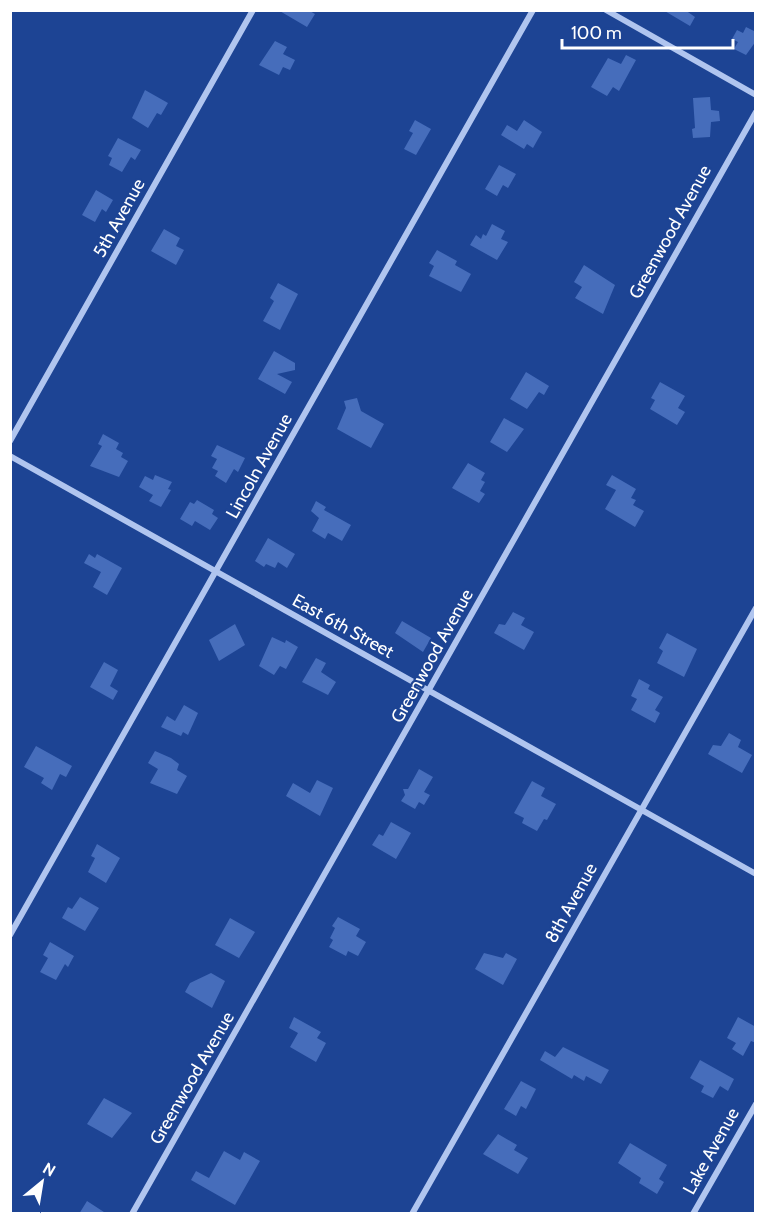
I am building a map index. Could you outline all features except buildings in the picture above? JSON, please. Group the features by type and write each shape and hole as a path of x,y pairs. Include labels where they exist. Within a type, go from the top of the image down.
{"street":[{"name":"5th Avenue","path":"10,441 253,10"},
{"name":"Lincoln Avenue","path":"10,935 532,10"},
{"path":"606,10 756,95"},
{"name":"Greenwood Avenue","path":"132,1214 756,112"},
{"name":"East 6th Street","path":"10,456 756,874"},
{"name":"8th Avenue","path":"412,1214 756,608"},
{"name":"Lake Avenue","path":"693,1214 756,1104"}]}
